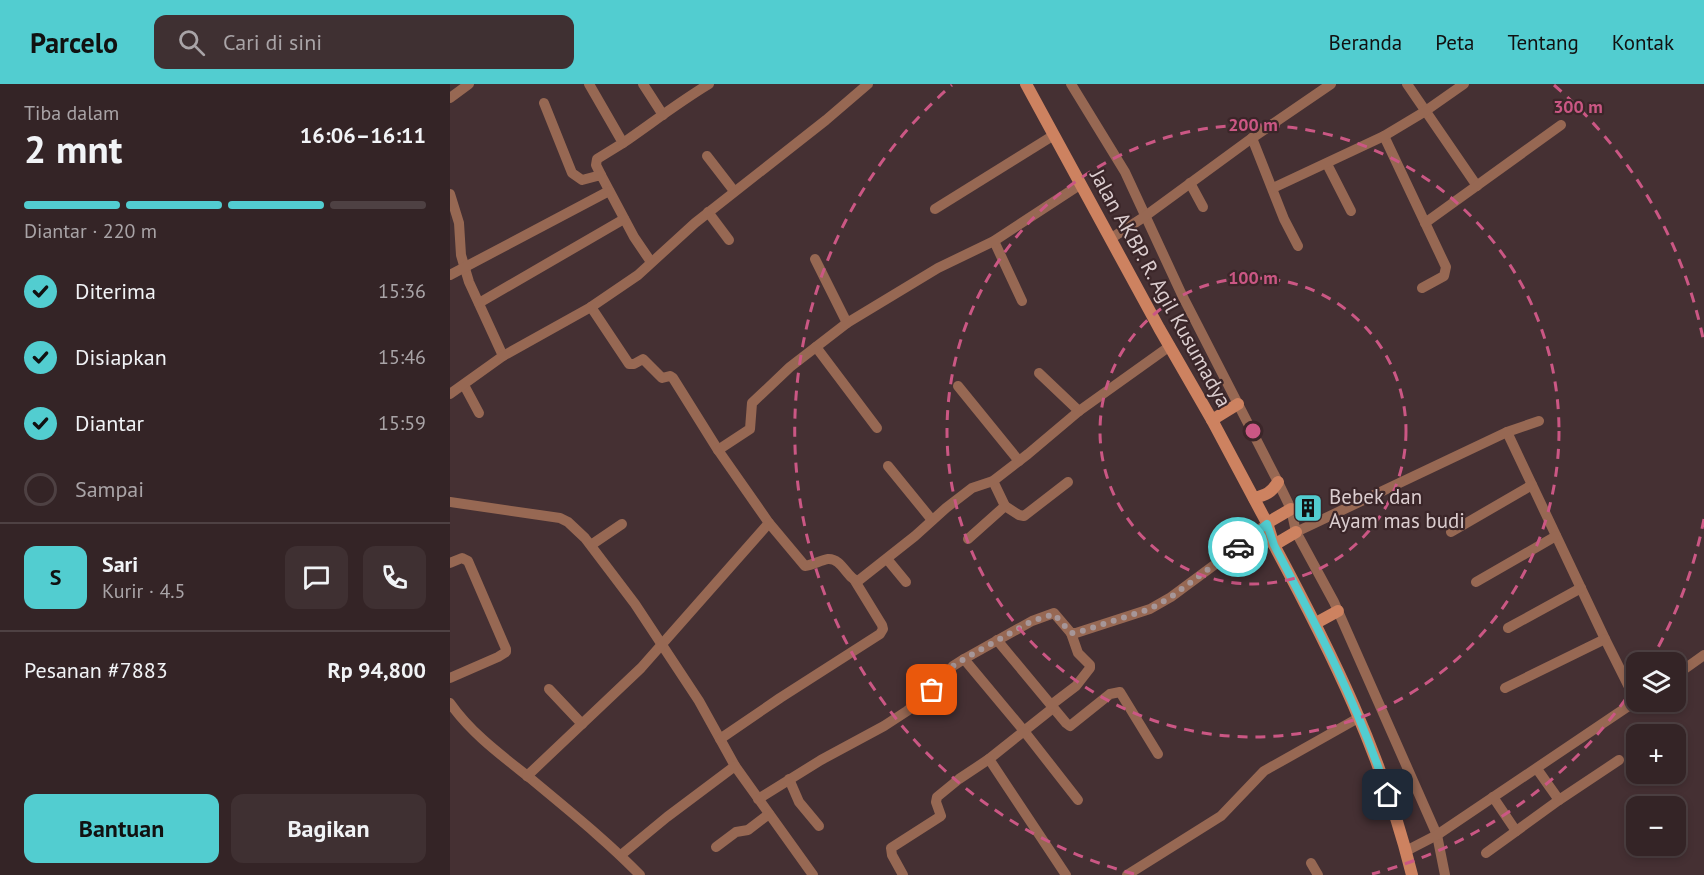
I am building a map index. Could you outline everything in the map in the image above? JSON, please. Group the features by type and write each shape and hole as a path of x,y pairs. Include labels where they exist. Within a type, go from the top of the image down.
{"main road":[{"name":"Jalan AKBP. R. Agil Kusumadya","path":"1026,84 1254,498 1274,545 1316,623 1360,717 1381,774 1412,875"},
{"path":"1212,420 1238,404"},
{"path":"1254,498 1272,492 1278,482"},
{"path":"1267,524 1291,509"},
{"path":"1274,545 1296,532"},
{"path":"1316,623 1338,611"}],"street":[{"path":"450,98 470,84"},
{"path":"590,84 623,143"},
{"path":"643,84 663,114"},
{"path":"651,262 609,191 596,165 597,159 709,84"},
{"path":"450,394 503,356 591,307 638,275 708,212 826,120 868,84"},
{"path":"1071,84 1125,172 1144,217 1291,509 1296,532 1338,611 1437,835 1445,875"},
{"path":"1110,238 1144,217 1331,84"},
{"path":"1407,84 1477,186"},
{"path":"1273,188 1384,136 1464,84"},
{"path":"544,103 572,173 582,180 601,175"},
{"path":"1425,223 1561,125"},
{"path":"935,209 1054,135"},
{"path":"1384,136 1446,267 1444,276 1422,288"},
{"path":"1252,138 1284,219 1298,246"},
{"path":"707,156 734,191"},
{"path":"1327,164 1351,211"},
{"path":"1190,183 1203,207"},
{"path":"718,450 750,429 752,403 790,367 847,323 938,268 994,242 1081,184"},
{"path":"450,275 609,191"},
{"path":"450,194 459,223 461,255 465,268 503,356"},
{"path":"708,212 729,240"},
{"path":"479,303 624,219"},
{"path":"994,242 1022,301"},
{"path":"815,259 847,323"},
{"path":"591,307 628,364 634,364 643,359 662,378 670,376 673,378 718,450 769,523 805,566 833,559 855,581 882,625 883,629 880,634 789,691 720,739"},
{"path":"855,581 861,580 888,559 972,488 993,481 1079,411 1170,346"},
{"path":"816,347 877,428"},
{"path":"1039,374 1079,411"},
{"path":"464,385 479,414"},
{"path":"958,386 1019,461"},
{"path":"1296,532 1507,432 1539,421"},
{"path":"1507,432 1626,681"},
{"path":"888,466 932,520"},
{"path":"993,481 1005,506 1018,515 1024,516 1068,482"},
{"path":"1451,532 1532,485"},
{"path":"450,502 560,519 568,522 594,542 699,700 735,766 813,875"},
{"path":"968,539 1005,506"},
{"path":"527,776 641,668 769,523"},
{"path":"594,542 622,524"},
{"path":"1071,633 1098,627 1150,609 1171,597 1267,524"},
{"path":"1476,582 1556,536"},
{"path":"450,563 462,558 468,561 506,649 506,652 498,657 450,678"},
{"path":"888,559 906,582"},
{"path":"1508,628 1581,588"},
{"path":"759,799 789,779 907,711 932,690 953,666 964,659 1032,621 1052,613 1057,615 1071,633 1078,653 1087,661 1090,668 1076,686 1024,731 937,797 936,802 941,816 891,848 892,855 903,875"},
{"path":"1505,688 1605,639"},
{"path":"997,640 1070,726 1110,694 1118,692 1158,754"},
{"path":"1686,668 1704,656"},
{"path":"964,659 1078,800"},
{"path":"549,689 582,724"},
{"path":"450,703 459,716 493,749 621,855 640,875"},
{"path":"1406,851 1437,835 1626,708"},
{"path":"1127,875 1221,816 1264,771 1360,717"},
{"path":"989,759 1066,875"},
{"path":"1486,853 1619,760"},
{"path":"621,855 735,766"},
{"path":"1537,769 1559,800"},
{"path":"789,779 799,802 819,826"},
{"path":"1493,797 1516,831"},
{"path":"716,847 736,832 748,830 769,814"},
{"path":"1311,863 1318,875"}],"way so far":[{"path":"932,690 953,666 1032,621 1054,614 1071,633 1076,633 1140,613 1171,597 1238,547"}],"place":[{"name":"Bebek dan Ayam mas budi","path":"1308,508"}],"route":[{"path":"1238,547 1267,524 1274,545 1341,674 1360,717 1388,795"}]}
